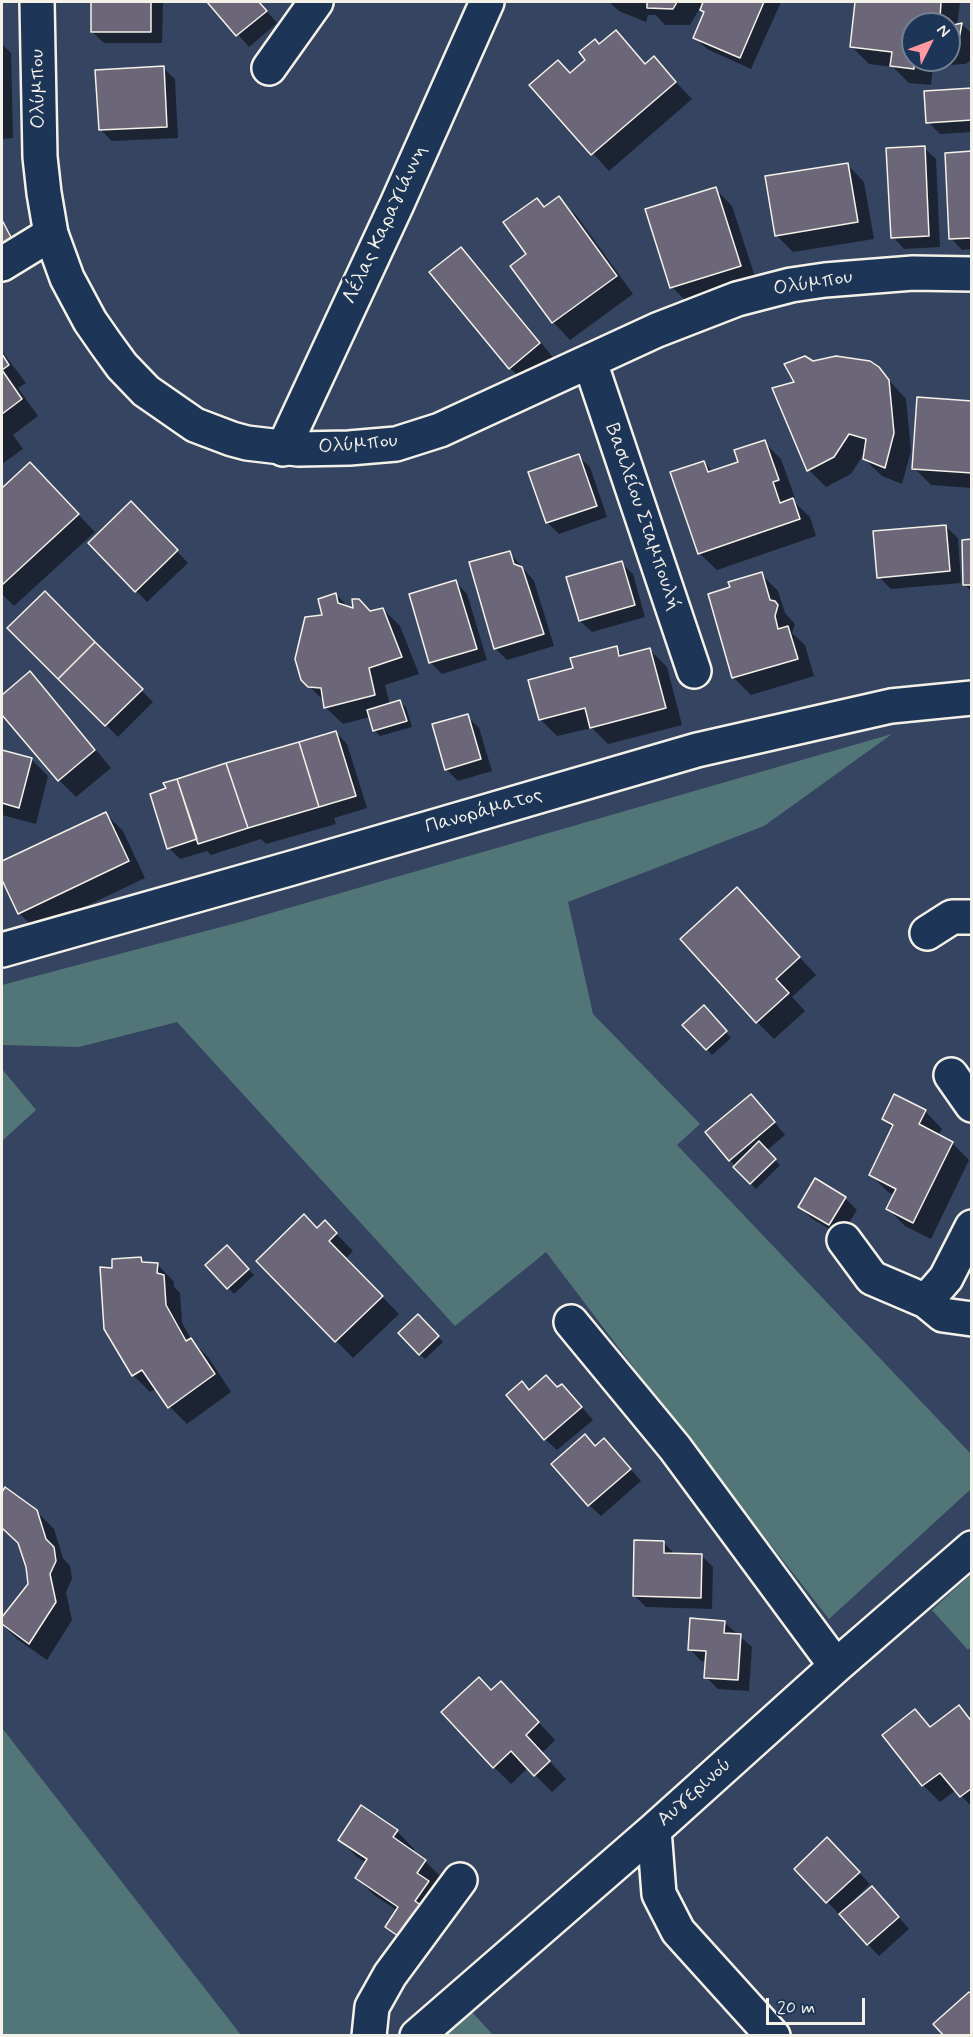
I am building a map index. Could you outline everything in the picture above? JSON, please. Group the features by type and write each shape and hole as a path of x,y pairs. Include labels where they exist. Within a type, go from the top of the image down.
{"street":[{"name":"Ολύμπου","path":"37,2 40,157 51,234 67,279 90,321 122,366 146,391 182,417 212,432 247,443 283,448 349,448 377,447 408,441 440,430 683,319 764,291 825,280 859,277 913,273 972,274"},
{"path":"269,69 316,2"},
{"name":"Λέλας Καραγιάννη","path":"283,448 402,193 487,2"},
{"path":"2,264 51,234"},
{"name":"Βασιλείου Σταμπουλή","path":"590,362 694,671"},
{"name":"Πανοράματος","path":"2,950 697,750 891,706 972,698"},
{"path":"927,933 952,917 972,917"},
{"path":"951,1075 972,1105"},
{"path":"926,1301 946,1278 972,1227"},
{"path":"844,1240 872,1278 926,1301 943,1315 972,1318"},
{"path":"571,1322 675,1448 836,1666"},
{"name":"Αυγερινού","path":"417,2036 972,1548"},
{"path":"654,1830 659,1894 678,1931 773,2036"},
{"path":"369,2036 372,2007 390,1975 460,1880"}],"green space":[{"path":"892,734 764,826 568,902 593,1014 700,1124 677,1145 971,1454 971,1489 829,1619 700,1455 546,1252 455,1326 177,1022 79,1047 2,1045 2,985 240,922"},
{"path":"2,1069 36,1110 2,1141"},
{"path":"971,1574 971,1646 968,1650 932,1610"},
{"path":"2,1728 9,1737 241,2035 2,2035"},
{"path":"471,2011 493,2035 439,2036"}],"building":[{"path":"91,2 151,2 151,32 91,32"},
{"path":"207,2 259,2 267,11 236,36"},
{"path":"647,2 677,2 673,9 647,8"},
{"path":"703,2 764,2 740,58 693,38 704,12 700,10"},
{"path":"855,2 941,2 940,12 901,12 901,67 890,66 892,52 850,47"},
{"path":"616,30 645,64 654,56 676,82 591,155 529,85 558,60 570,73 585,60 579,52 595,39 599,44"},
{"path":"164,66 167,127 99,130 95,70"},
{"path":"972,88 972,120 926,123 924,91"},
{"path":"925,146 929,236 891,238 886,148"},
{"path":"972,151 972,238 949,239 945,153"},
{"path":"848,163 858,222 775,236 765,176"},
{"path":"716,187 741,266 670,288 645,209"},
{"path":"559,196 617,276 552,323 510,266 526,254 503,222 537,198 544,207"},
{"path":"2,220 12,239 2,245"},
{"path":"461,247 540,343 509,369 429,272"},
{"path":"2,354 9,365 2,370"},
{"path":"805,356 813,361 836,356 870,361 879,367 889,380 894,433 885,468 863,459 866,439 849,434 834,457 807,471 772,388 794,382 784,364"},
{"path":"2,370 22,399 2,414"},
{"path":"917,397 972,401 972,473 912,469"},
{"path":"765,440 779,480 773,482 780,503 793,498 800,519 698,554 670,472 704,461 708,472 738,462 734,450"},
{"path":"579,454 597,506 546,523 528,472"},
{"path":"30,462 79,514 2,585 2,488"},
{"path":"131,501 178,550 135,592 88,543"},
{"path":"946,525 950,571 877,578 873,531"},
{"path":"972,539 972,585 963,585 962,540"},
{"path":"510,551 514,564 522,567 544,634 494,649 469,562"},
{"path":"622,561 635,605 579,621 566,577"},
{"path":"762,572 770,600 775,601 778,605 775,616 778,629 788,626 798,659 732,678 708,594 730,587 728,582"},
{"path":"456,580 477,649 429,663 409,594"},
{"path":"45,591 95,642 58,679 7,628"},
{"path":"336,593 338,603 353,608 352,599 359,599 370,611 383,608 402,657 369,668 375,695 324,708 321,688 308,687 301,680 295,659 305,617 322,615 318,599"},
{"path":"95,642 143,689 105,726 58,679"},
{"path":"617,646 619,656 650,648 666,708 590,728 585,708 539,720 528,680 573,668 570,658"},
{"path":"30,671 95,750 58,781 2,715 2,695"},
{"path":"400,700 407,721 373,731 367,710"},
{"path":"468,714 481,759 445,770 432,724"},
{"path":"336,731 356,796 319,807 299,742"},
{"path":"299,742 319,807 248,828 226,763"},
{"path":"2,750 32,758 19,808 2,803"},
{"path":"226,763 248,828 198,844 177,779"},
{"path":"177,779 197,839 167,849 150,794 166,788 163,783"},
{"path":"106,812 129,861 18,914 2,880 2,861"},
{"path":"737,887 800,957 776,979 789,993 756,1023 680,939"},
{"path":"704,1005 727,1031 706,1050 682,1025"},
{"path":"751,1094 775,1122 729,1161 705,1132"},
{"path":"894,1094 926,1110 919,1124 953,1142 913,1223 886,1209 896,1189 869,1175 893,1125 882,1119"},
{"path":"759,1141 776,1159 750,1184 733,1167"},
{"path":"815,1178 846,1197 829,1225 798,1207"},
{"path":"304,1214 317,1228 325,1220 337,1233 329,1241 383,1296 335,1342 256,1261"},
{"path":"227,1245 249,1269 227,1289 205,1265"},
{"path":"141,1257 142,1262 158,1263 157,1273 164,1275 166,1305 186,1341 191,1338 215,1374 168,1408 142,1370 132,1376 104,1329 100,1267 112,1268 112,1259"},
{"path":"418,1314 439,1336 419,1355 398,1333"},
{"path":"546,1375 557,1387 562,1384 582,1407 544,1440 506,1395 522,1381 529,1390"},
{"path":"585,1434 595,1446 604,1438 631,1469 588,1506 551,1464"},
{"path":"5,1487 37,1510 46,1539 54,1547 56,1561 50,1574 56,1602 29,1644 2,1624 2,1617 28,1584 26,1567 18,1543 2,1528 2,1492"},
{"path":"634,1540 664,1541 664,1553 702,1554 701,1598 633,1596"},
{"path":"690,1618 725,1621 724,1633 741,1634 738,1680 704,1678 706,1651 688,1650"},
{"path":"479,1677 491,1690 501,1681 539,1722 526,1735 550,1761 534,1776 511,1751 493,1768 441,1712"},
{"path":"959,1705 972,1722 972,1788 960,1797 940,1773 922,1786 882,1735 915,1709 930,1727"},
{"path":"361,1805 398,1830 393,1837 426,1860 417,1873 429,1881 415,1901 429,1911 408,1943 385,1927 398,1907 355,1878 367,1859 338,1840"},
{"path":"827,1837 860,1872 826,1903 794,1869"},
{"path":"872,1886 899,1917 867,1945 839,1914"},
{"path":"969,1992 972,1994 972,2036 944,2036 933,2024"}]}
